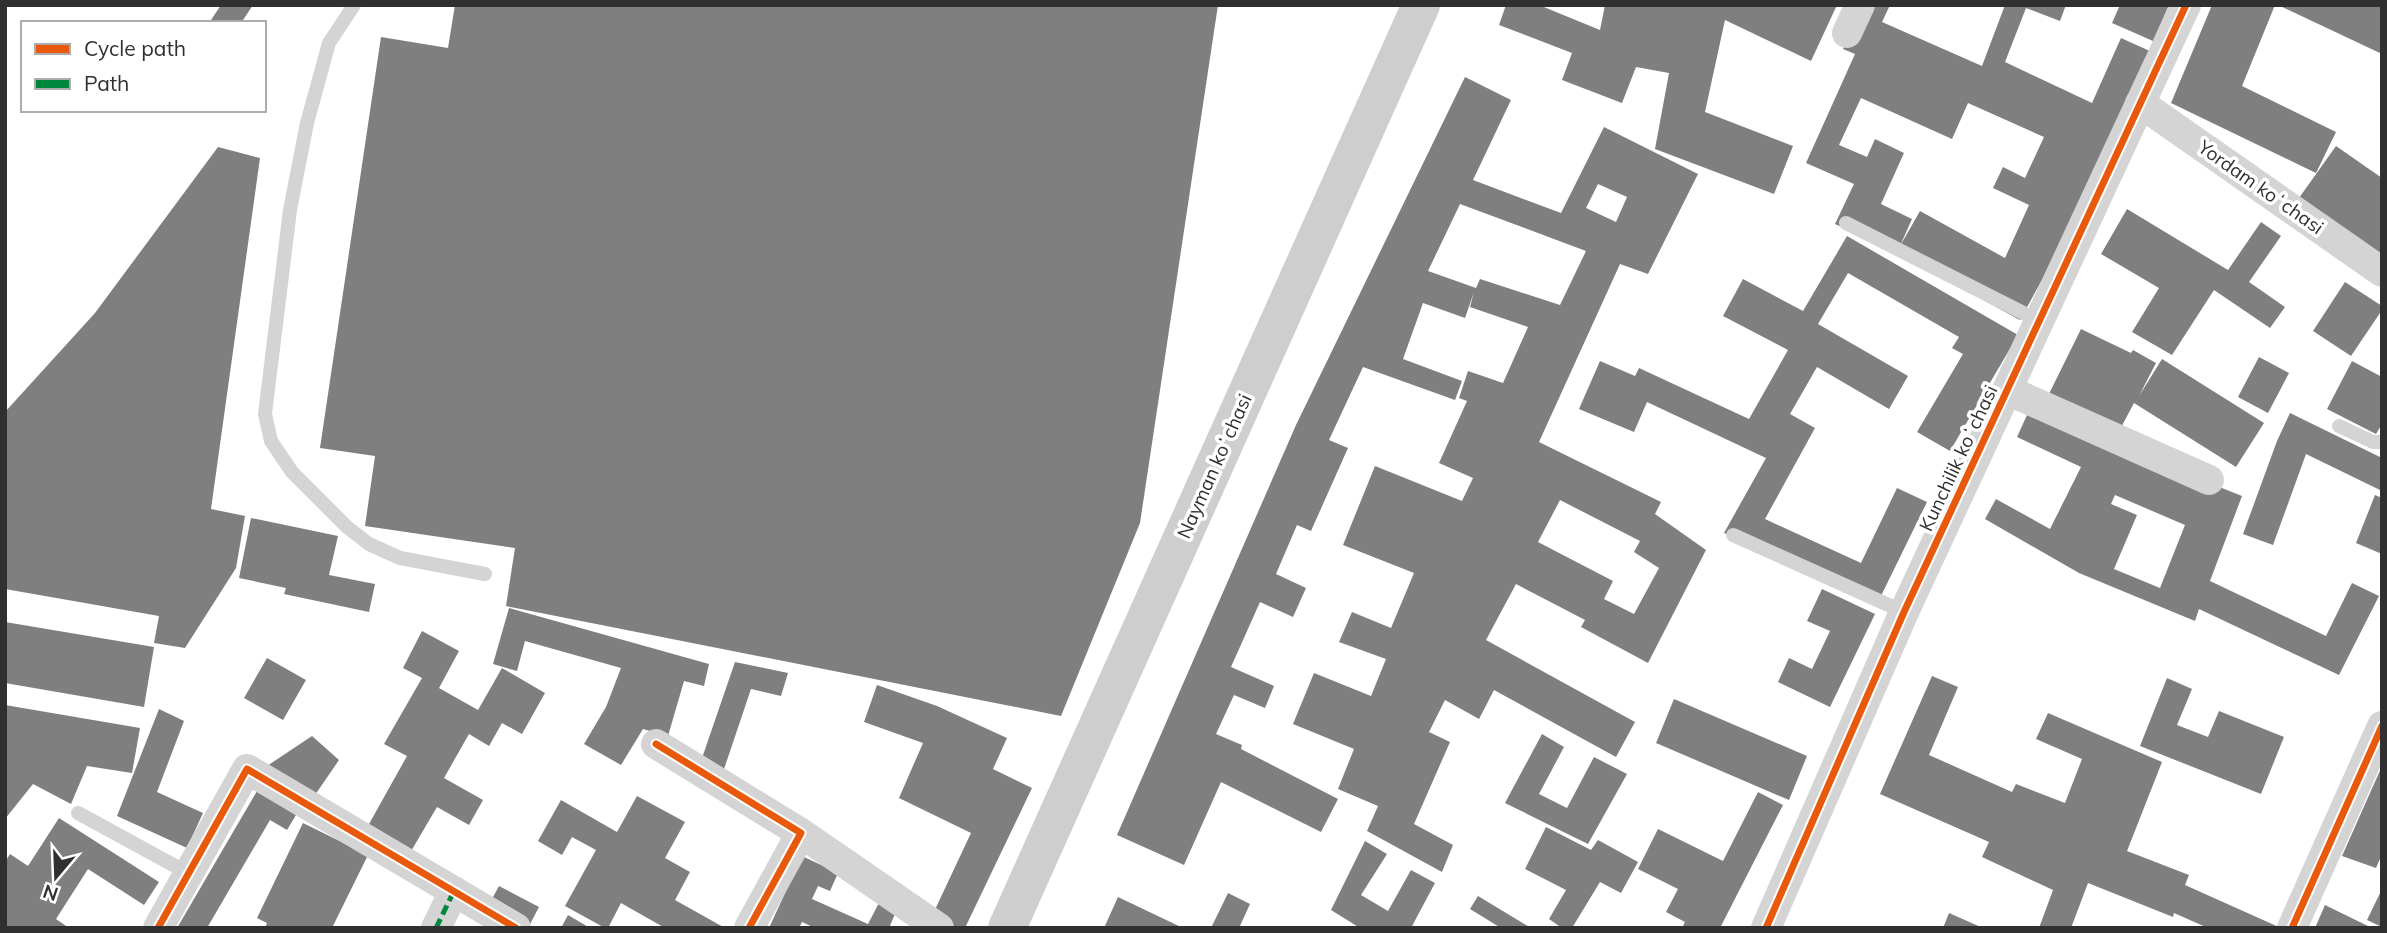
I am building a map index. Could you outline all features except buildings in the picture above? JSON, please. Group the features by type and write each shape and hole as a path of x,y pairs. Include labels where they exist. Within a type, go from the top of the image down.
{"main road":[{"name":"Nayman koʻchasi","path":"1007,928 1422,5"}],"street":[{"path":"1847,33 1860,5"},
{"name":"Kunchilik koʻchasi","path":"1766,928 1904,612 2186,5"},
{"name":"Yordam koʻchasi","path":"2140,103 2382,272"},
{"path":"2007,390 2210,480"},
{"path":"2292,928 2382,726"},
{"path":"656,744 801,833 939,928"},
{"path":"158,928 247,769 516,928"},
{"path":"750,928 801,833"},
{"path":"436,928 454,891"}],"lane":[{"path":"355,5 329,43 307,123 290,210 265,414 271,441 292,472 347,527 369,544 400,558 485,574"},
{"path":"1846,223 2039,321"},
{"path":"2339,426 2373,442 2382,442"},
{"path":"1733,535 1904,612"},
{"path":"78,813 188,873"}],"marked path":[{"path":"436,928 454,891"}],"cycle path":[{"path":"1766,928 1904,612 2186,5"},
{"path":"2292,928 2382,726"},
{"path":"656,744 801,833 749,928"},
{"path":"158,928 247,769 516,928"}]}
